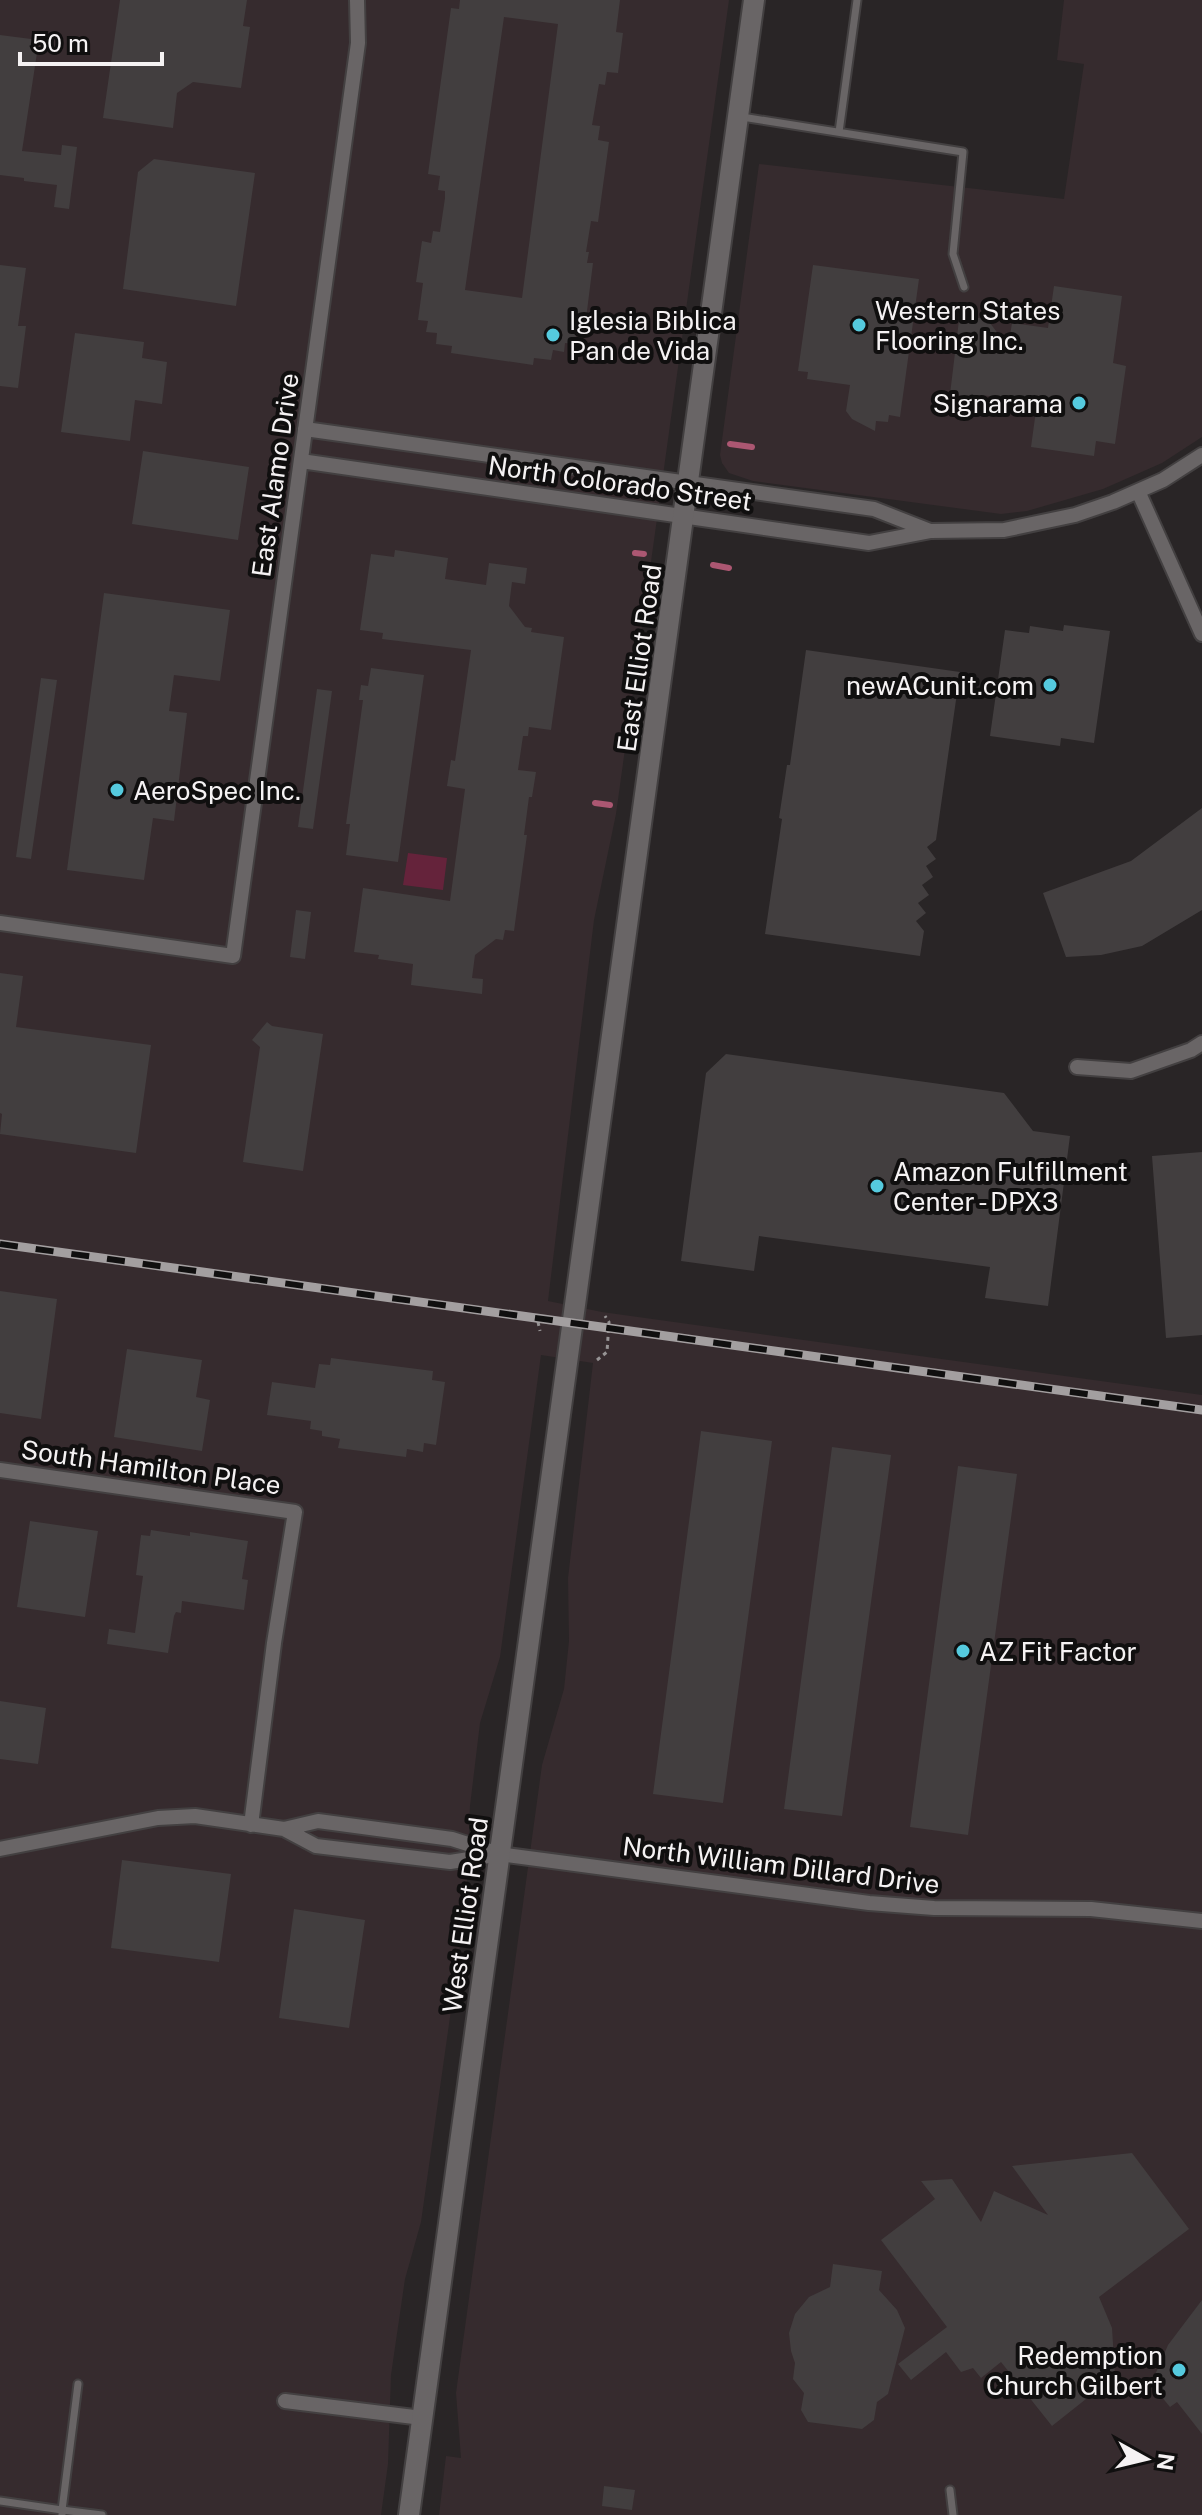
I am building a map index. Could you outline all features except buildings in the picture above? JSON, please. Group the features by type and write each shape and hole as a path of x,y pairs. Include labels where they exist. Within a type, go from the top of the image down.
{"main road":[{"name":"East Elliot Road","path":"573,1323 754,0"},
{"name":"West Elliot Road","path":"409,2515 573,1323"}],"street":[{"name":"East Alamo Drive","path":"0,923 233,956 358,43 357,0"},
{"name":"North Colorado Street","path":"305,429 874,509 931,531"},
{"name":"North Colorado Street","path":"301,461 869,543 931,531 1004,530 1075,515 1163,480 1202,455"},
{"path":"1138,491 1202,634"},
{"path":"1077,1067 1131,1071 1191,1050 1202,1043"},
{"name":"South Hamilton Place","path":"0,1470 295,1512 274,1643 251,1825"},
{"path":"0,1849 158,1818 195,1816 284,1829 318,1821 452,1839 499,1854"},
{"path":"284,1829 316,1846 450,1862 499,1854"},
{"name":"North William Dillard Drive","path":"499,1854 869,1903 934,1908 1091,1909 1202,1921"},
{"path":"285,2401 422,2418"}],"lane":[{"path":"839,132 857,0"},
{"path":"738,116 963,152 953,254 964,287"},
{"path":"62,2512 78,2384"},
{"path":"950,2490 953,2515"},
{"path":"0,2501 62,2512 102,2515"}],"path":[{"path":"597,1360 607,1352 609,1322 605,1316"},
{"path":"538,1322 540,1331"}],"shaded area":[{"path":"0,0 729,0 616,814 594,920 548,1301 602,1312 1202,1395 1202,2515 439,2515 446,2456 461,2458 456,2393 542,1765 564,1689 569,1641 568,1578 593,1363 541,1355 500,1657 480,1723 470,1806 466,1904 421,2222 405,2279 391,2375 388,2464 381,2515 0,2515"},
{"path":"1064,0 1202,0 1202,437 1162,463 1103,489 1027,511 1001,514 753,481 729,473 720,455 759,164 1064,199 1084,64 1057,60"},
{"path":"408,853 447,858 443,890 403,885"}],"waterway":[{"path":"730,444 752,447"},
{"path":"635,553 644,554"},
{"path":"713,565 729,568"},
{"path":"595,803 610,805"}],"railway":[{"path":"0,1244 1202,1410"}],"place":[{"name":"Western States Flooring Inc.","path":"859,325"},
{"name":"Iglesia Biblica Pan de Vida","path":"553,335"},
{"name":"Signarama","path":"1079,403"},
{"name":"newACunit.com","path":"1050,685"},
{"name":"AeroSpec Inc.","path":"117,790"},
{"name":"Amazon Fulfillment Center - DPX3","path":"877,1186"},
{"name":"AZ Fit Factor","path":"963,1651"},
{"name":"Redemption Church Gilbert","path":"1179,2370"}]}
